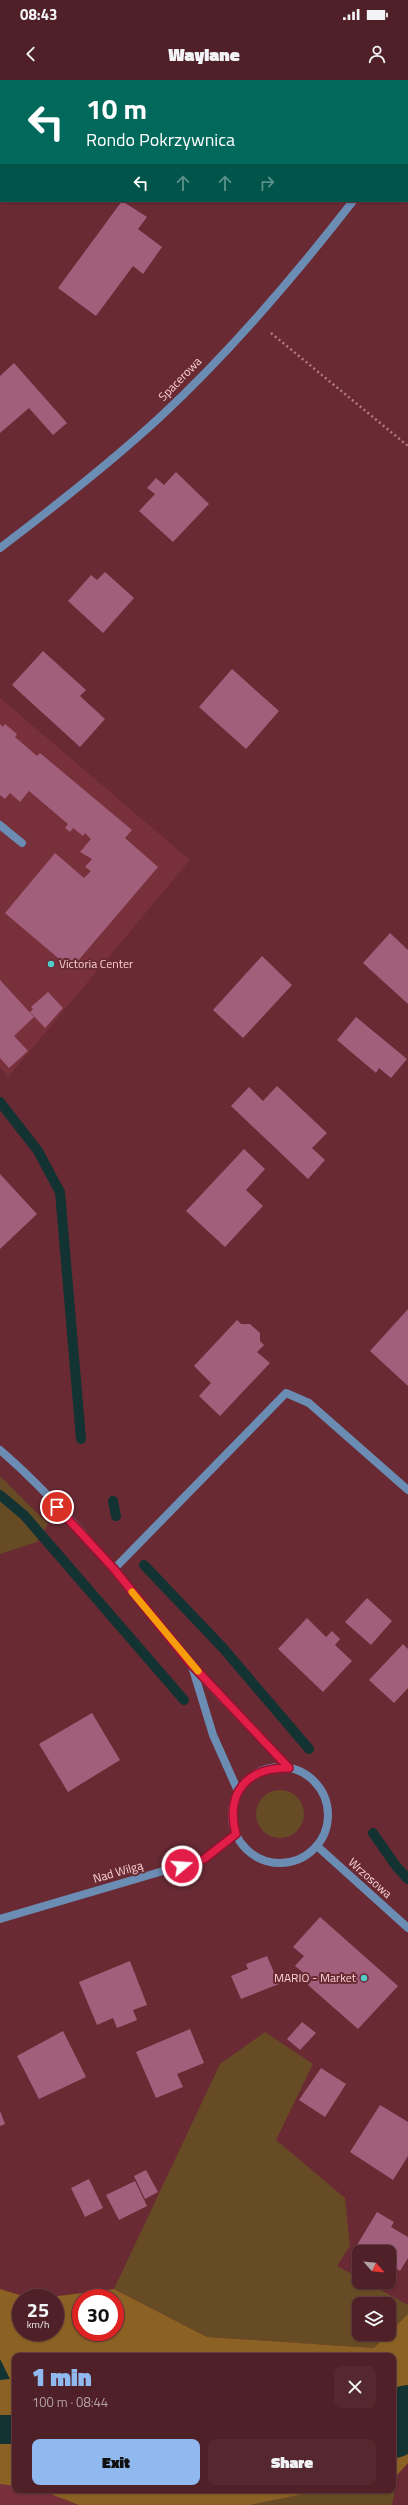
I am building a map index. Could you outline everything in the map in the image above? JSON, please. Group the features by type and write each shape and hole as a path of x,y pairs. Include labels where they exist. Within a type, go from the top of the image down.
{"street":[{"name":"Spacerowa","path":"0,548 59,503 159,418 255,319 352,202"},
{"path":"0,825 22,843"},
{"path":"114,1569 286,1393 309,1403 408,1490"},
{"path":"0,1450 114,1569 191,1664 289,1768"},
{"path":"191,1664 213,1735 238,1791"},
{"path":"274,1768 289,1768 304,1774 313,1781 325,1799 328,1815 325,1832 317,1846 306,1855 294,1861 280,1863 266,1861 254,1856 243,1846 236,1834 232,1820 233,1805 238,1791 247,1780 260,1772 274,1768"},
{"name":"Nad Wilgą","path":"0,1919 204,1859 236,1834"},
{"name":"Wrzosowa","path":"317,1846 408,1928"}],"path":[{"path":"255,319 408,446"}],"shaded area":[{"name":"Victoria Center","path":"0,698 190,860 8,1077 0,1067"},
{"path":"0,1476 48,1524 37,1542 0,1554"},
{"path":"275,1790 285,1790 294,1794 300,1800 304,1809 304,1819 300,1828 294,1834 285,1838 275,1838 266,1834 260,1828 256,1819 256,1809 260,1800 266,1794"},
{"path":"265,2032 313,2064 276,2140 345,2198 350,2246 337,2266 352,2274 352,2289 379,2289 393,2297 352,2297 352,2341 381,2341 374,2348 207,2337 124,2294 124,2289 114,2289 220,2064"},
{"path":"0,2289 12,2293 12,2341 64,2341 64,2295 72,2294 72,2341 124,2341 124,2294 207,2337 374,2348 381,2341 396,2341 396,2326 408,2314 408,2463 396,2474 396,2353 12,2353 12,2486 0,2484"},
{"path":"396,2298 408,2305 408,2314 396,2326"},
{"path":"0,2484 12,2486 12,2493 48,2493 79,2505 0,2505"},
{"path":"48,2493 308,2493 250,2505 79,2505"},
{"path":"308,2493 394,2493 392,2505 250,2505"}],"water":[{"path":"0,2359 10,2379 0,2380"},
{"path":"0,2415 12,2415 12,2444 0,2444"}],"building":[{"path":"121,202 147,217 138,229 162,247 143,274 133,266 96,316 58,288"},
{"path":"14,363 67,423 53,435 29,408 0,433 0,376"},
{"path":"176,472 209,504 173,542 139,511 155,494 147,488 156,478 164,485"},
{"path":"105,572 134,598 103,633 68,601 91,575 97,580"},
{"path":"43,651 86,690 80,696 105,719 80,747 12,685"},
{"path":"232,669 279,711 246,749 199,707"},
{"path":"0,724 3,727 5,724 17,734 15,737 37,756 40,753 132,830 125,838 158,867 71,969 5,913 55,853 84,878 91,871 85,867 92,859 80,852 91,839 85,833 83,836 73,828 70,832 65,828 68,824 29,791 20,802 10,793 5,799 0,795"},
{"path":"390,933 408,950 408,1004 363,963"},
{"path":"262,956 292,985 243,1038 213,1010"},
{"path":"0,980 34,1017 14,1036 28,1051 9,1068 0,1058"},
{"path":"48,992 63,1008 45,1028 30,1012 33,1009 31,1007"},
{"path":"356,1017 407,1059 391,1078 379,1068 376,1073 337,1040"},
{"path":"277,1086 327,1133 312,1148 325,1160 308,1179 231,1106 249,1087 263,1101"},
{"path":"244,1149 265,1169 246,1190 263,1206 225,1247 186,1211"},
{"path":"0,1174 37,1214 0,1249"},
{"path":"408,1309 408,1386 370,1351"},
{"path":"237,1320 241,1324 250,1324 260,1333 260,1341 264,1345 257,1352 270,1363 220,1416 199,1396 211,1383 194,1366"},
{"path":"367,1598 392,1621 371,1645 345,1622"},
{"path":"307,1618 326,1637 332,1631 340,1639 335,1645 352,1661 323,1692 278,1649"},
{"path":"403,1644 408,1649 408,1688 394,1703 369,1680"},
{"path":"92,1713 120,1760 68,1792 39,1744"},
{"path":"320,1917 398,1986 358,2029 308,1985 312,1980 295,1966 304,1956 293,1947"},
{"path":"267,1956 279,1984 241,1999 231,1976 248,1969 246,1964"},
{"path":"130,1961 147,2005 133,2010 137,2020 117,2028 113,2018 97,2025 79,1982"},
{"path":"302,2022 316,2033 300,2050 287,2039"},
{"path":"190,2029 204,2063 177,2074 183,2087 156,2098 136,2052"},
{"path":"63,2031 86,2077 39,2099 17,2056"},
{"path":"321,2068 346,2084 325,2117 299,2100"},
{"path":"380,2105 408,2122 408,2156 393,2180 350,2152"},
{"path":"0,2111 5,2124 0,2126"},
{"path":"146,2170 158,2192 145,2199 134,2176"},
{"path":"89,2179 103,2208 85,2217 71,2188"},
{"path":"135,2181 147,2206 119,2220 106,2195"},
{"path":"377,2212 394,2222 391,2227 408,2237 408,2258 400,2271 396,2268 396,2245 357,2245"}],"waterway":[{"path":"0,1102 38,1151 60,1192 81,1439"},
{"path":"0,1495 24,1515 184,1700"},
{"path":"113,1501 116,1516"},
{"path":"144,1565 223,1648 309,1749"},
{"path":"373,1833 396,1866 408,1879"},
{"path":"396,2425 408,2415"}],"slow traffic":[{"path":"132,1592 198,1671"}],"place":[{"name":"Victoria Center","path":"51,964"},
{"name":"MARIO - Market","path":"364,1978"}],"route":[{"path":"57,1507 114,1569 191,1664 289,1768 274,1768 260,1772 247,1780 238,1791 233,1805 232,1820 236,1834 204,1859 182,1866"}]}
